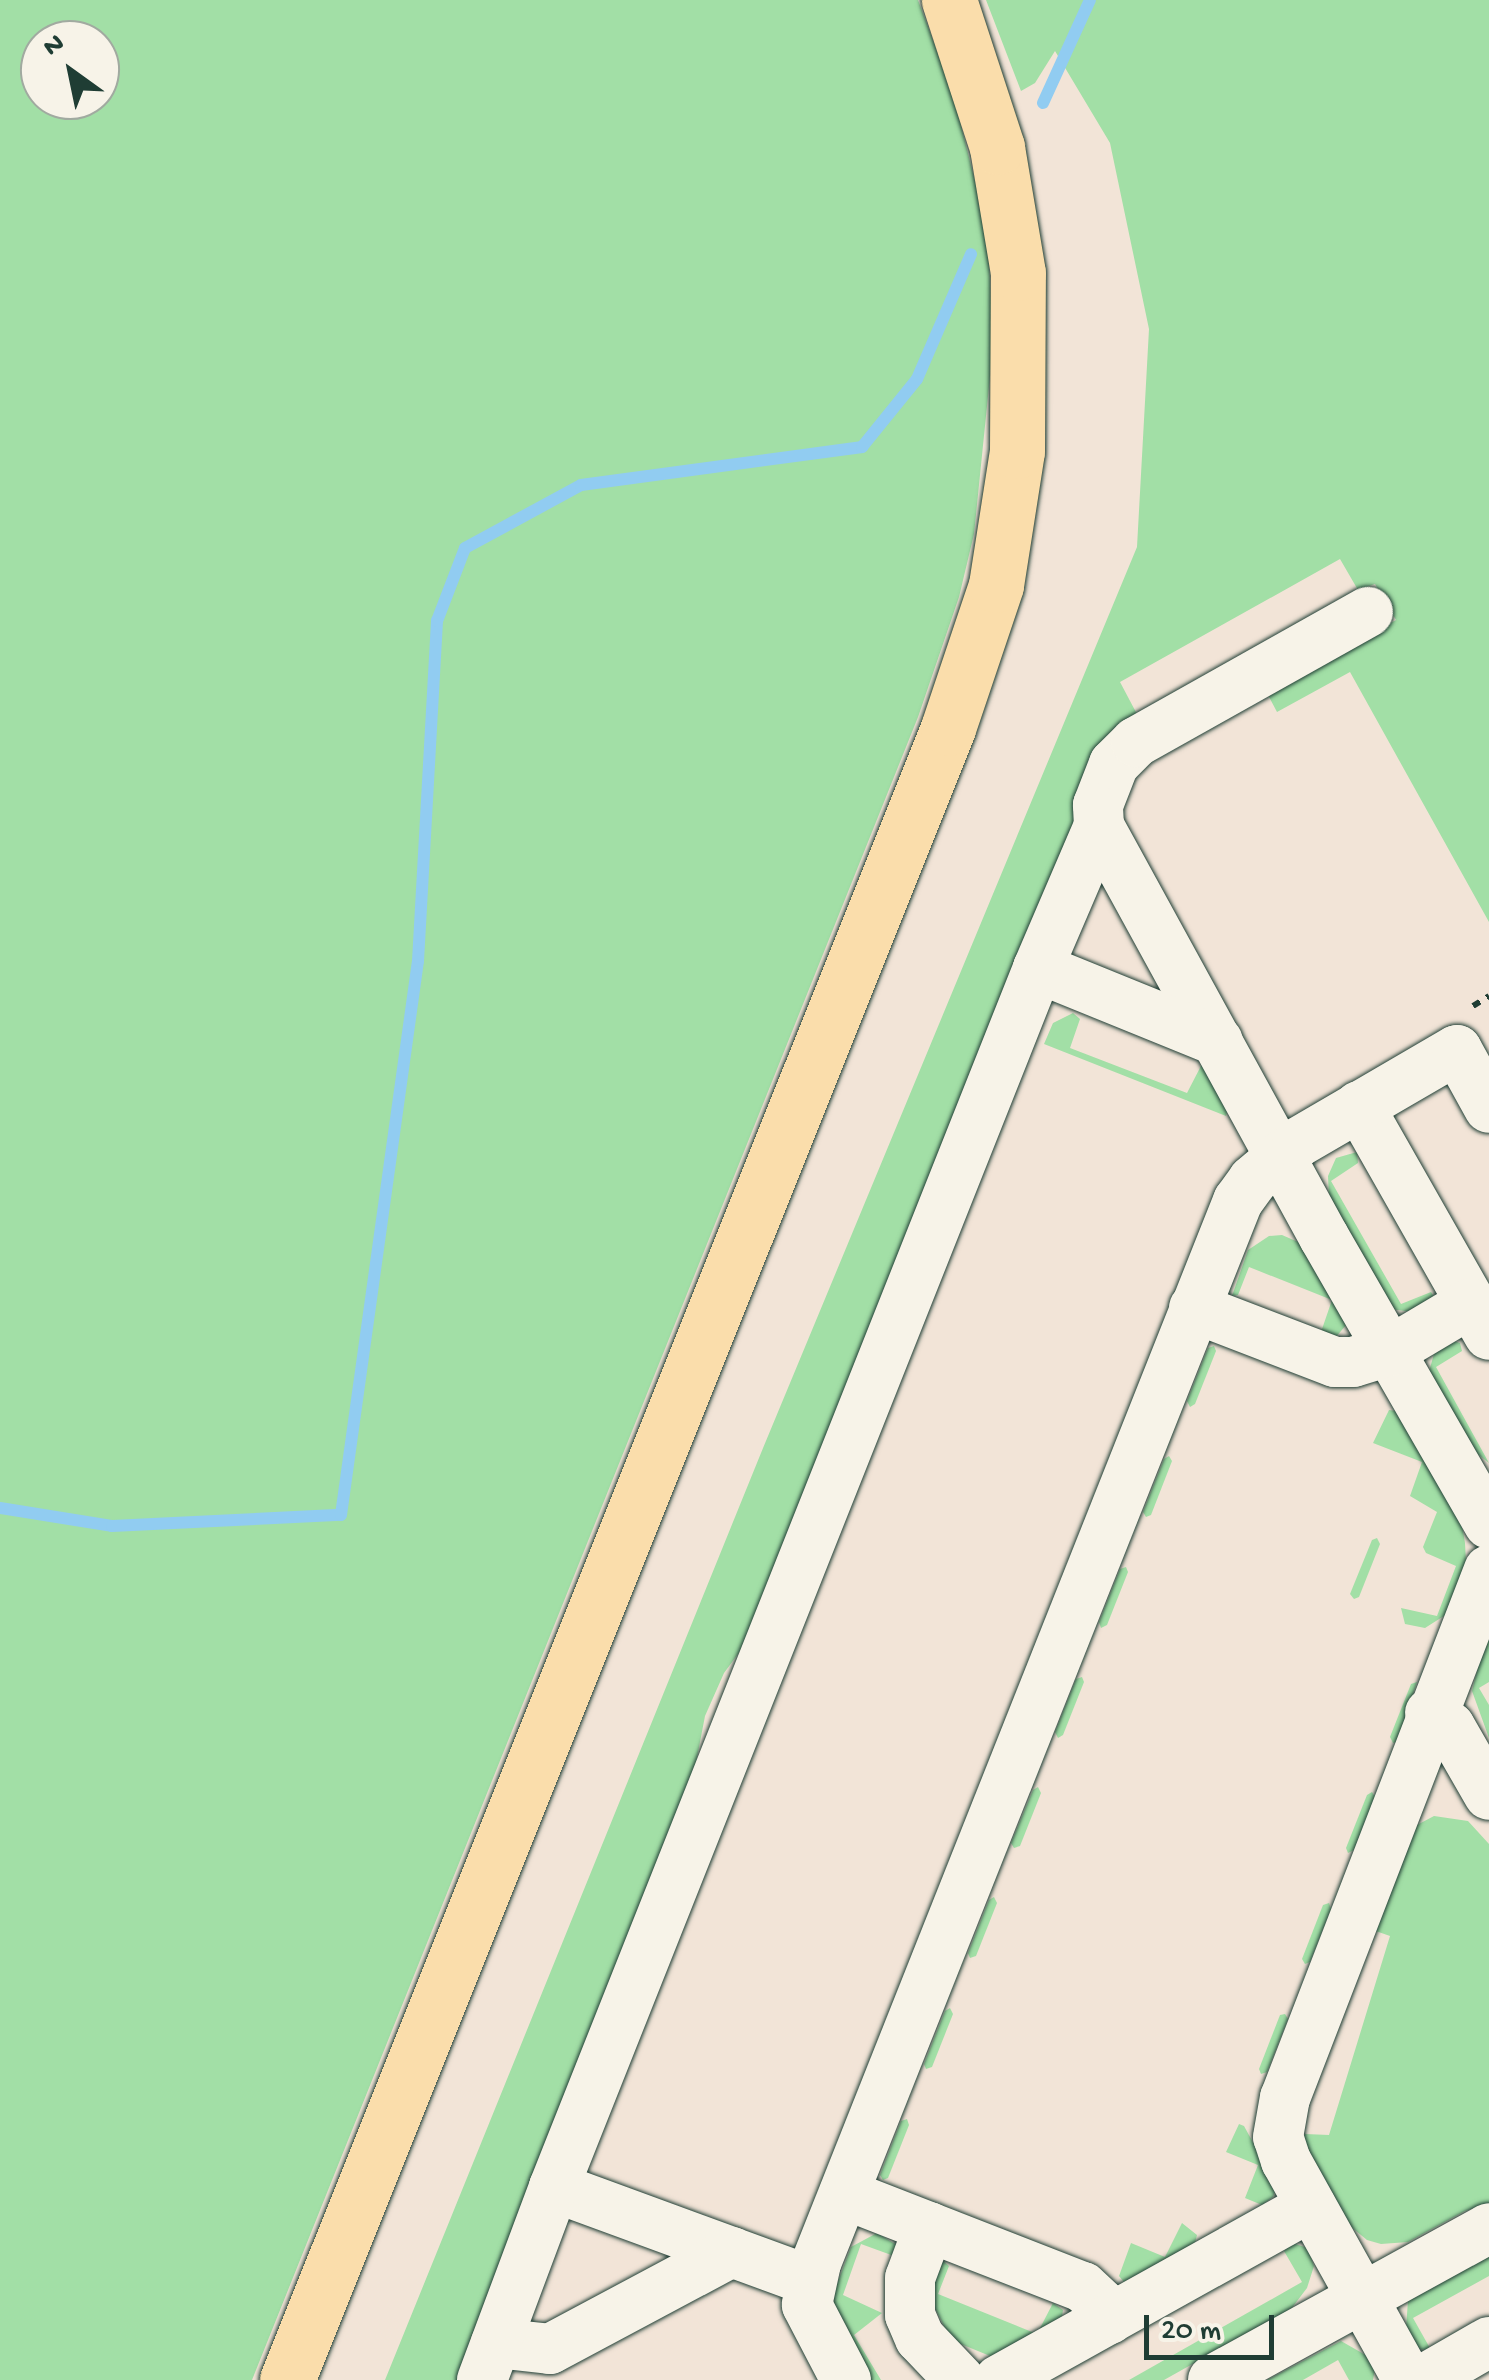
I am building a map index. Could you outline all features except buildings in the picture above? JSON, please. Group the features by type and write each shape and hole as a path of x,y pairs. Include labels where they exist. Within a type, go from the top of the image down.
{"highway":[{"path":"286,2380 948,728 996,584 1017,452 1018,273 998,147 949,0"}],"lane":[{"path":"489,2362 554,2186 1038,968 1099,826 1098,804 1108,778 1136,742 1368,612"},
{"path":"1099,826 1489,1524"},
{"path":"1038,968 1218,1042"},
{"path":"846,2380 811,2318 807,2305 811,2281 1238,1202 1281,1154 1457,1050 1489,1108"},
{"path":"1194,1308 1335,1362 1372,1359 1480,1319 1359,1106"},
{"path":"1408,2380 1279,2147 1280,2118 1430,1713 1489,1570"},
{"path":"1430,1713 1450,1727 1489,1795"},
{"path":"554,2186 811,2281"},
{"path":"844,2194 1083,2287 1109,2319"},
{"path":"999,2380 1311,2206"},
{"path":"929,2227 910,2278 910,2315 920,2338 960,2380"},
{"path":"1213,2380 1489,2228"},
{"path":"489,2362 550,2349 732,2252"},
{"path":"1423,2380 1489,2342"}],"green space":[{"path":"0,0 918,0 953,94 979,197 989,260 993,347 974,534 959,597 918,717 252,2380 0,2380"},
{"path":"986,0 1489,0 1489,922 1350,672 1277,712 1266,691 1396,620 1375,584 1358,590 1340,559 1120,682 1138,716 752,1635 724,1673 705,1716 689,1799 457,2380 385,2380 761,1453 1137,547 1149,329 1110,143 1055,51 1035,83 1021,91"},
{"path":"1073,1013 1080,1019 1070,1048 1187,1093 1202,1064 1229,1104 1226,1116 1044,1044 1053,1023"},
{"path":"1357,1152 1358,1163 1331,1181 1401,1304 1431,1292 1434,1297 1413,1312 1390,1309 1329,1197 1328,1176 1336,1158"},
{"path":"1282,1235 1305,1245 1347,1324 1335,1338 1321,1332 1332,1300 1249,1267 1238,1295 1232,1296 1248,1250 1269,1236"},
{"path":"1454,1341 1460,1343 1462,1351 1436,1367 1489,1463 1475,1452 1428,1375 1434,1354"},
{"path":"1214,1346 1216,1351 1195,1404 1190,1407 1187,1401 1208,1348"},
{"path":"1389,1410 1396,1411 1462,1525 1465,1543 1466,1562 1447,1614 1425,1628 1405,1624 1401,1608 1437,1616 1456,1566 1426,1553 1423,1547 1437,1512 1410,1496 1422,1462 1373,1443"},
{"path":"1169,1456 1172,1461 1151,1515 1146,1517 1143,1512 1164,1459"},
{"path":"1377,1538 1380,1544 1359,1597 1354,1599 1350,1594 1372,1540"},
{"path":"1126,1567 1128,1572 1107,1625 1101,1628 1099,1622 1120,1569"},
{"path":"1489,1622 1489,1682 1479,1688 1489,1705 1489,1738 1472,1691"},
{"path":"1082,1677 1084,1682 1063,1735 1058,1738 1055,1732 1076,1679"},
{"path":"1417,1682 1397,1742 1393,1743 1390,1737 1411,1684"},
{"path":"1038,1787 1041,1793 1020,1846 1014,1848 1011,1843 1033,1790"},
{"path":"1372,1792 1375,1797 1354,1850 1348,1853 1346,1848 1367,1795"},
{"path":"1434,1816 1468,1821 1489,1844 1489,2204 1465,2211 1408,2242 1381,2244 1367,2240 1350,2226 1302,2141 1305,2134 1329,2135 1390,1936 1370,1929 1415,1826"},
{"path":"994,1897 997,1903 976,1956 970,1958 968,1953 989,1900"},
{"path":"1329,1903 1331,1909 1310,1962 1305,1964 1302,1959 1323,1905"},
{"path":"950,2008 953,2014 932,2067 926,2069 924,2064 945,2011"},
{"path":"1285,2014 1288,2019 1267,2072 1261,2074 1259,2069 1280,2015"},
{"path":"907,2119 909,2125 888,2178 883,2180 880,2175 901,2121"},
{"path":"1239,2124 1244,2126 1277,2186 1273,2197 1262,2205 1245,2198 1258,2165 1226,2152"},
{"path":"1182,2223 1197,2235 1193,2251 1124,2282 1119,2276 1131,2243 1165,2257"},
{"path":"877,2233 900,2247 894,2256 861,2244 843,2295 882,2313 854,2335 881,2380 869,2380 831,2300 851,2247"},
{"path":"1292,2243 1308,2248 1314,2266 1307,2288 1291,2309 1164,2380 1129,2380 1302,2282 1284,2251"},
{"path":"1489,2256 1489,2276 1413,2318 1431,2350 1418,2349 1406,2328 1408,2301"},
{"path":"943,2261 949,2266 938,2294 1037,2334 1053,2303 1063,2310 1061,2322 995,2358 951,2340 928,2294"},
{"path":"1341,2341 1369,2357 1375,2369 1373,2380 1349,2380 1338,2360 1303,2380 1267,2380"}],"waterway":[{"path":"1043,103 1090,0"},
{"path":"0,1508 112,1526 341,1515 418,961 437,621 465,548 581,485 862,447 917,379 971,254"}]}
